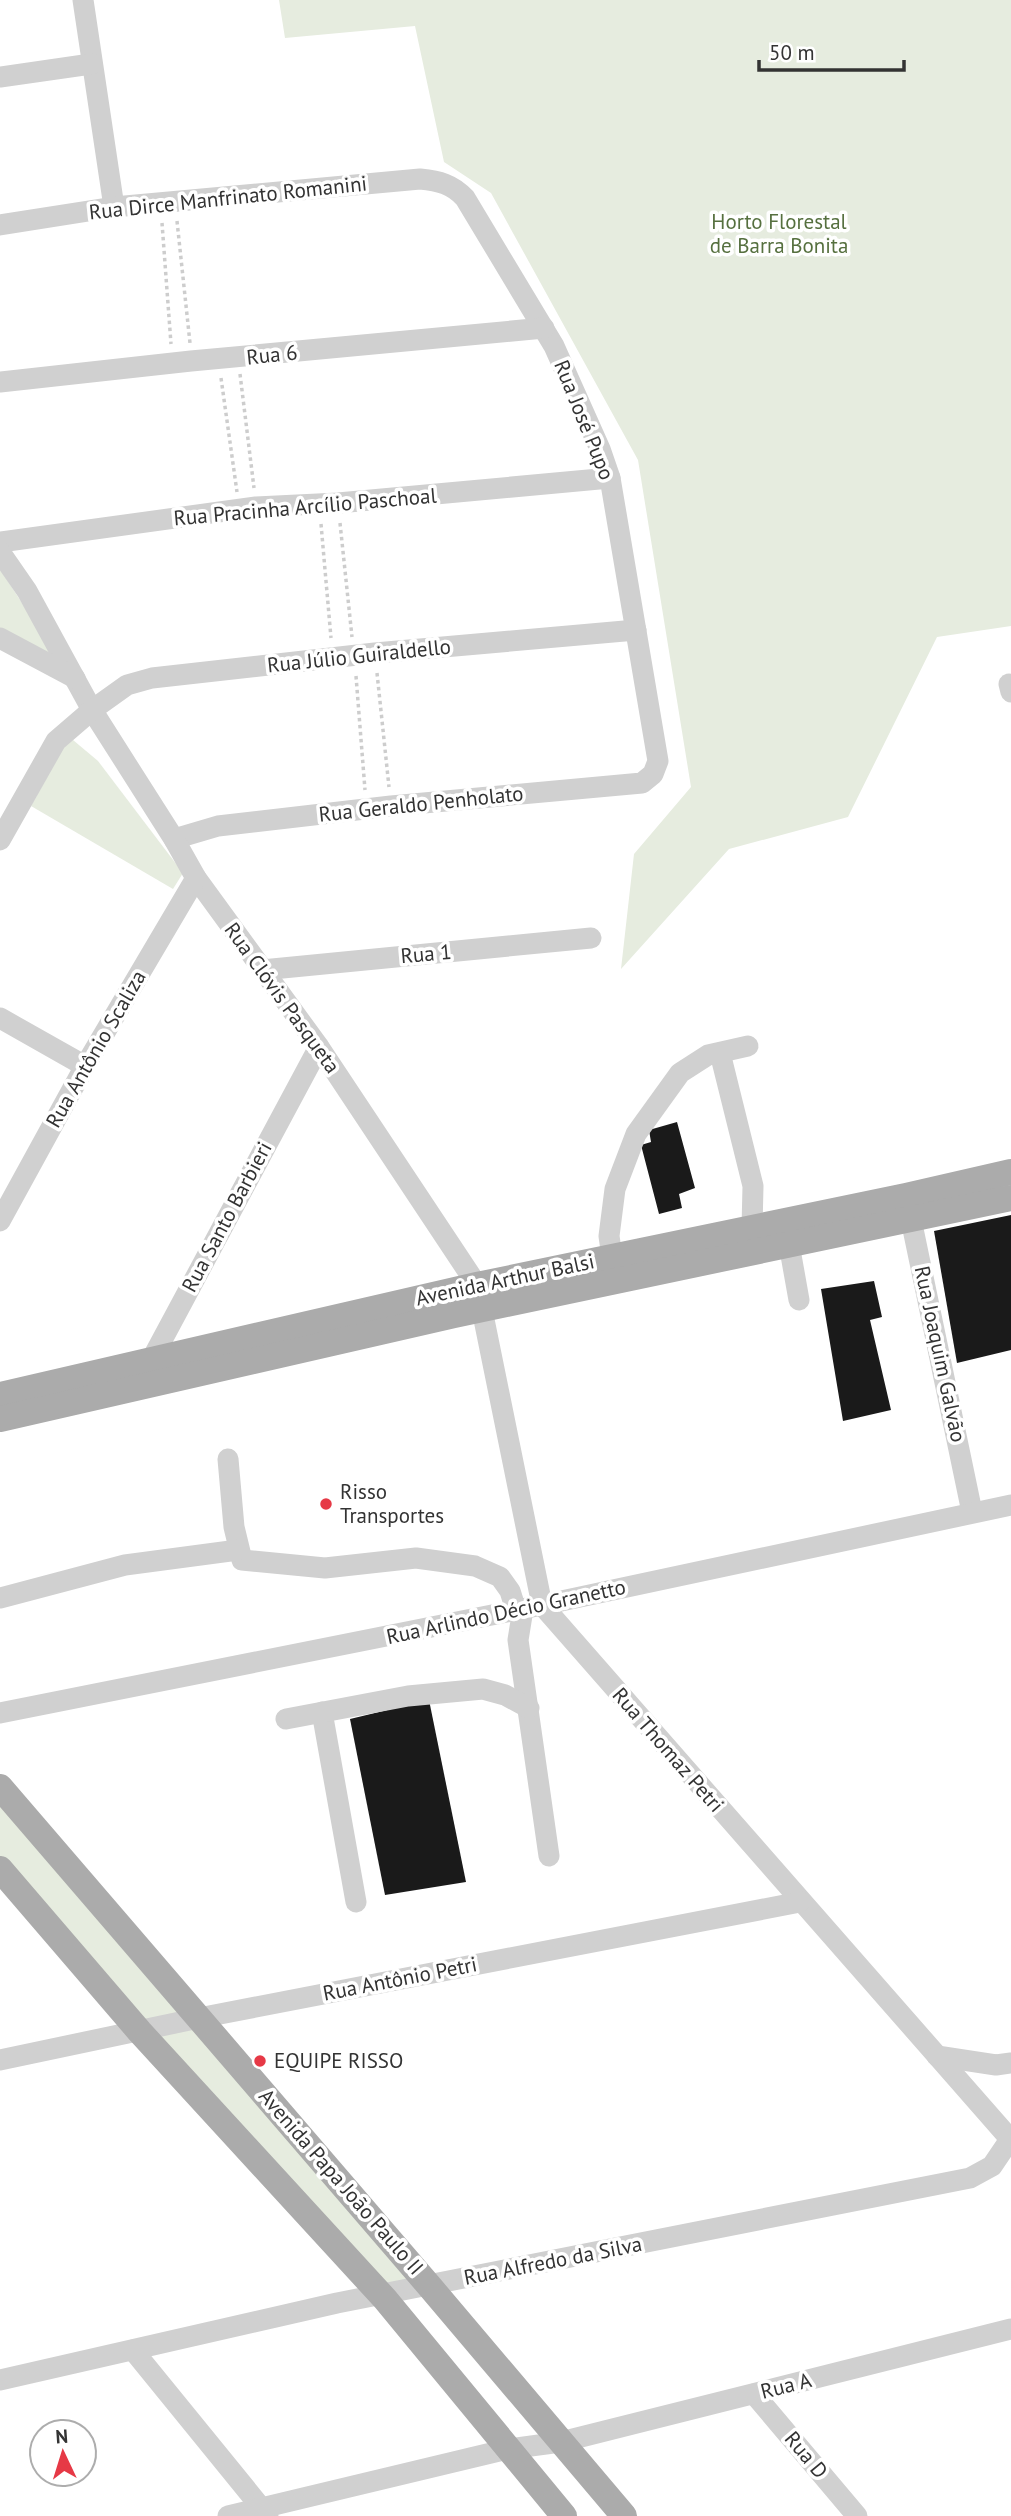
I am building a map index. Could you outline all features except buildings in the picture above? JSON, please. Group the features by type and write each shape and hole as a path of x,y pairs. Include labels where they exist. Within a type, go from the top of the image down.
{"main road":[{"name":"Avenida Arthur Balsi","path":"614,1268 789,1244 909,1208 1011,1172"},
{"name":"Avenida Arthur Balsi","path":"0,1395 149,1362 614,1268 752,1228 1011,1198"},
{"name":"Avenida Arthur Balsi","path":"0,1419 139,1389 479,1297"},
{"name":"Avenida Papa João Paulo II","path":"0,1787 624,2516"},
{"name":"Avenida Papa João Paulo II","path":"0,1869 139,2032 381,2295 564,2516"}],"street":[{"path":"83,0 114,207"},
{"path":"0,77 91,64"},
{"name":"Rua Dirce Manfrinato Romanini","path":"0,225 114,207 420,179 441,181 456,188"},
{"name":"Rua José Pupo","path":"456,188 465,198 544,328 600,449 610,478 658,761"},
{"name":"Rua 6","path":"0,382 544,328"},
{"name":"Rua Pracinha Arcílio Paschoal","path":"0,542 248,509 610,478"},
{"name":"Rua Clóvis Pasqueta","path":"0,552 27,592 92,710 196,878 319,1046 479,1297"},
{"name":"Rua Júlio Guiraldello","path":"0,840 56,741 127,685 152,678 333,658 636,630"},
{"path":"0,638 76,679"},
{"name":"Rua Geraldo Penholato","path":"174,839 219,826 391,806 642,783 653,774 658,761"},
{"name":"Rua Antônio Scaliza","path":"0,1221 85,1066 196,878"},
{"name":"Rua 1","path":"262,970 591,938"},
{"path":"0,1018 85,1066"},
{"name":"Rua Santo Barbieri","path":"139,1389 149,1362 319,1046"},
{"path":"614,1268 609,1236 615,1189 636,1134 680,1073 708,1055 748,1046"},
{"path":"720,1053 753,1186 752,1228"},
{"name":"Rua Joaquim Galvão","path":"909,1208 972,1512"},
{"path":"789,1244 799,1300"},
{"name":"Rua Thomaz Petri","path":"479,1297 521,1609 800,1902 1011,2139"},
{"path":"228,1459 238,1550 242,1560 325,1568 416,1558 475,1566 500,1577 521,1609 518,1640 549,1856"},
{"name":"Rua Arlindo Décio Granetto","path":"0,1713 521,1609 1011,1505"},
{"path":"0,1598 125,1565 238,1550"},
{"path":"286,1719 408,1696 483,1689 505,1695 528,1708"},
{"path":"322,1712 356,1902"},
{"name":"Rua Antônio Petri","path":"0,2060 199,2018 800,1902"},
{"path":"937,2056 996,2065 1011,2063"},
{"name":"Rua Alfredo da Silva","path":"0,2380 429,2285 970,2178 992,2166 1011,2139"},
{"name":"Rua A","path":"228,2516 265,2512 508,2449 561,2442 1011,2329"},
{"path":"133,2350 265,2512"},
{"name":"Rua D","path":"754,2394 857,2516"}],"path":[{"path":"168,203 182,362"},
{"path":"168,203 182,362"},
{"path":"228,359 248,509"},
{"path":"228,359 248,509"},
{"path":"329,504 365,655 391,806"},
{"path":"329,504 333,658"},
{"path":"365,655 366,809"}],"green space":[{"name":"Horto Florestal de Barra Bonita","path":"279,0 1011,0 1011,626 937,637 848,817 729,849 621,969 634,854 691,787 638,460 491,193 444,162 415,26 285,38"},
{"path":"0,569 64,668 0,629"},
{"path":"73,740 98,761 183,873 173,889 31,806 66,743"},
{"path":"0,1791 194,2016 140,2029 0,1866"},
{"path":"197,2020 427,2286 385,2296 144,2032"}],"place":[{"name":"Risso Transportes","path":"326,1504"},
{"name":"EQUIPE RISSO","path":"260,2061"}]}
